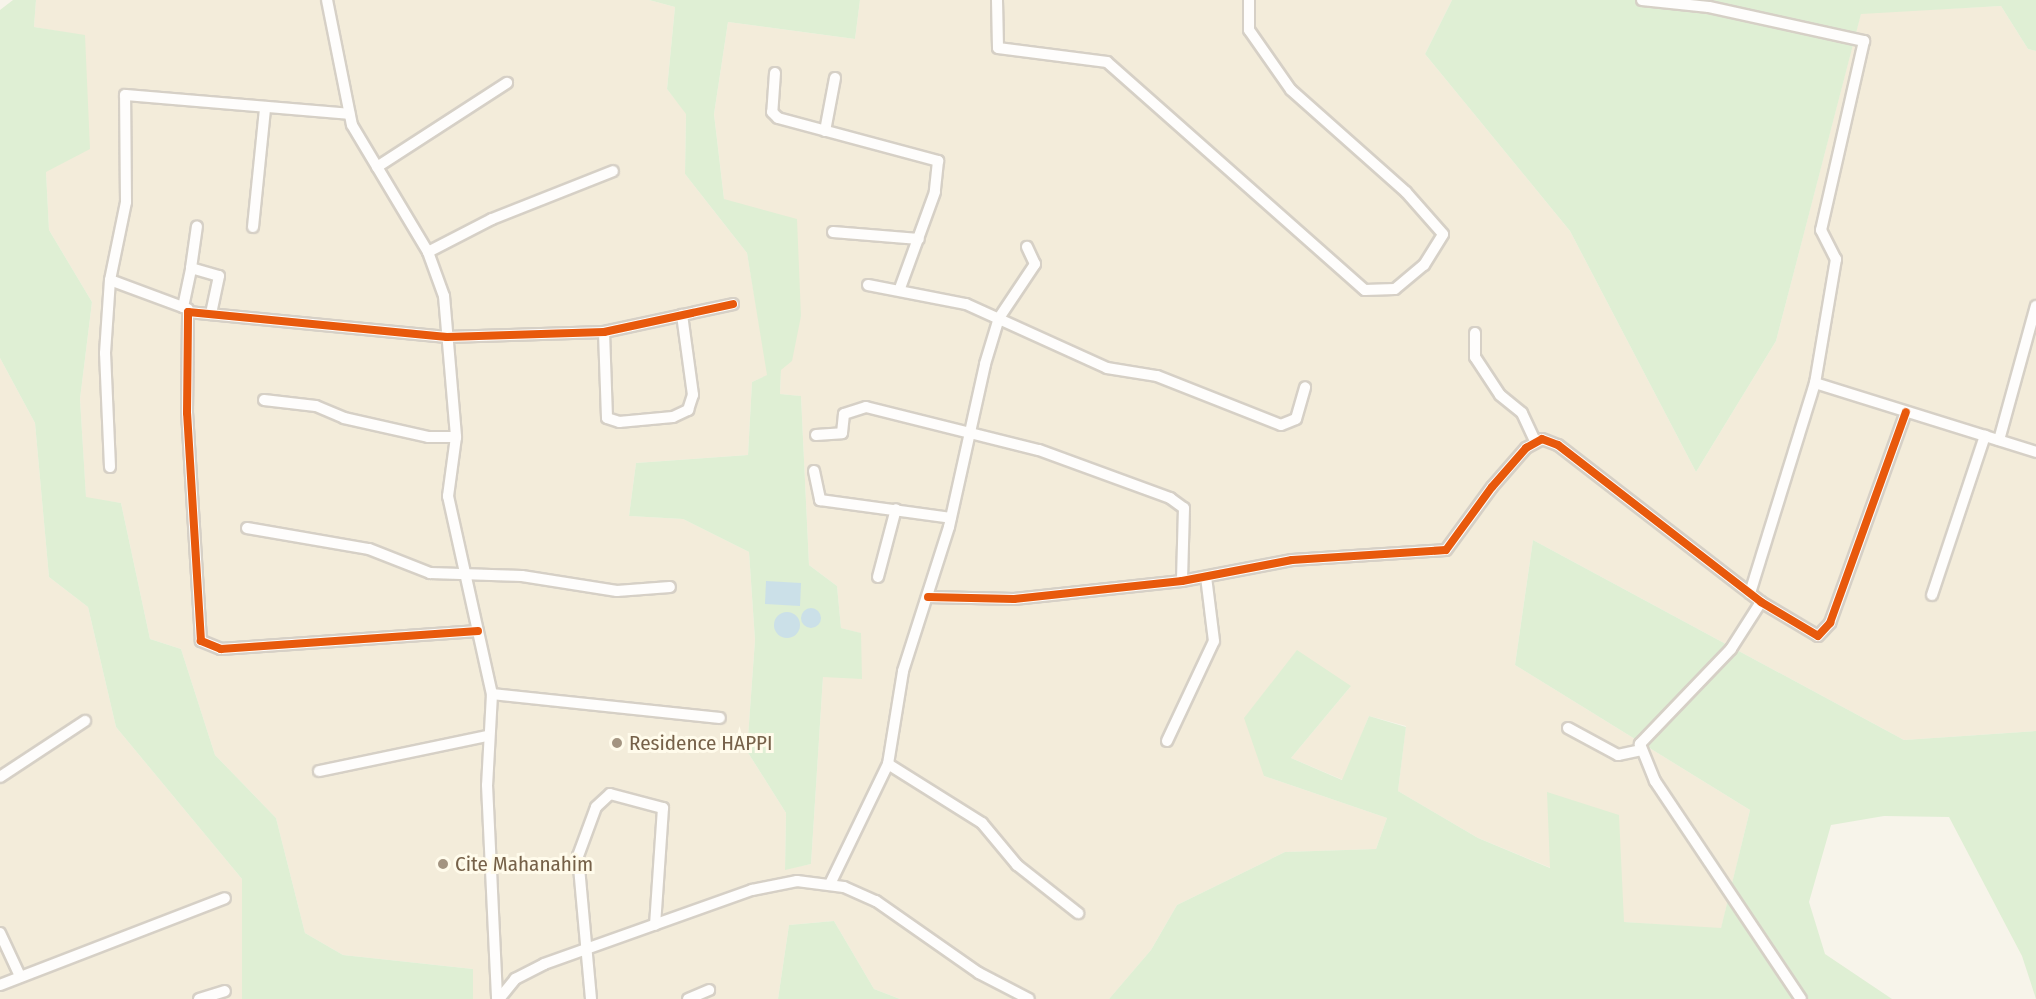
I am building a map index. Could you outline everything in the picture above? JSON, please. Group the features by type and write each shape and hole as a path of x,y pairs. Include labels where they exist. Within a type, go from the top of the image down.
{"street":[{"path":"327,0 349,114 377,167 428,252 442,285 456,437 448,496 468,577 492,694 487,736 498,999"},
{"path":"997,0 998,48 1107,62 1365,290 1395,289 1424,265 1443,234 1406,192 1291,90 1249,30 1248,0"},
{"path":"1642,0 1709,7 1864,41 1821,230 1836,259 1815,383 1750,593"},
{"path":"775,73 774,115 938,161 919,240 900,288"},
{"path":"825,131 835,78"},
{"path":"377,167 507,83"},
{"path":"110,467 105,353 110,280 126,202 125,95 265,109 349,114"},
{"path":"253,227 265,109"},
{"path":"428,252 492,219 613,171"},
{"path":"197,226 185,316 185,361 201,641 221,649 478,631"},
{"path":"833,232 919,240"},
{"path":"830,884 888,764 903,671 951,518 969,430 999,318 1033,269 1035,259 1027,248"},
{"path":"191,268 219,276 211,314"},
{"path":"110,280 187,309 211,314 447,337 603,332 733,304"},
{"path":"868,285 900,288 999,318 1107,368 1157,376 1281,424 1296,419 1305,387"},
{"path":"1999,440 2036,306"},
{"path":"603,332 607,418 673,417 688,410 693,395 682,315"},
{"path":"1475,333 1475,357 1500,395 1522,413 1535,441"},
{"path":"1815,383 2036,452"},
{"path":"264,400 316,406 344,418 428,437 456,437"},
{"path":"816,435 842,433 844,414 866,406 969,430 1039,450 1183,504 1182,581"},
{"path":"1535,441 1558,445 1761,602 1818,636 1824,633 1906,412"},
{"path":"1932,595 1985,436"},
{"path":"928,597 1014,599 1182,581 1292,560 1451,548 1492,487 1535,441"},
{"path":"814,471 820,500 951,518"},
{"path":"878,577 896,510"},
{"path":"248,528 369,549 430,573 468,577 522,576 617,591 670,587"},
{"path":"1167,741 1214,641 1206,577"},
{"path":"1761,602 1731,649 1643,736 1641,750 1654,781 1801,999"},
{"path":"492,694 720,718"},
{"path":"0,777 85,721"},
{"path":"1568,728 1618,755 1641,750"},
{"path":"319,771 487,736"},
{"path":"888,764 982,823 1017,865 1078,913"},
{"path":"591,999 584,952 578,856 596,807 610,794 663,808 655,925"},
{"path":"498,999 526,972 774,884 830,884 876,901 978,973 1029,999"},
{"path":"0,985 225,897"},
{"path":"0,933 20,976"},
{"path":"199,999 225,990"},
{"path":"688,999 709,990"}],"shaded area":[{"path":"36,0 649,0 675,7 667,89 686,113 685,174 747,253 768,375 752,382 748,455 636,463 629,516 683,519 749,552 755,640 747,751 786,813 785,869 811,864 823,677 860,633 841,628 837,586 809,565 801,396 780,394 781,370 801,316 724,199 714,114 728,22 855,39 860,0 1452,0 1425,54 1570,231 1696,472 1776,341 1861,13 2001,6 2028,49 2036,51 2036,731 1904,740 1533,540 1515,665 1750,810 1721,929 1624,922 1551,868 1478,838 1398,791 1406,726 1369,716 1343,780 1291,758 1351,686 1264,776 1387,818 1376,849 1285,852 1177,905 1151,950 1109,999 900,999 874,989 834,921 789,925 778,999 473,999 473,969 343,955 305,933 276,818 215,755 181,649 150,639 121,503 86,498 80,399 92,302 49,230 46,172 85,36 34,27"},
{"path":"0,358 35,423 49,577 88,607 116,727 242,879 242,999 0,999"}],"green space":[{"path":"13,0 36,0 34,27 85,35 90,149 46,172 49,230 92,302 80,399 86,497 121,503 150,639 181,649 215,755 276,818 305,933 343,955 473,969 473,999 242,999 242,879 116,727 88,607 49,577 35,423 0,358 0,10"},
{"path":"649,0 860,0 855,39 728,22 714,114 724,199 797,219 801,316 792,361 781,370 780,394 801,396 809,565 837,586 841,628 861,633 862,679 823,677 811,864 785,870 786,813 747,751 755,640 749,552 683,519 629,516 636,463 748,455 752,382 767,375 747,253 685,174 686,114 667,89 675,7"},
{"path":"1452,0 2036,0 2036,51 2028,49 2001,6 1861,14 1776,341 1696,472 1570,231 1425,54"},
{"path":"1533,540 1904,740 2036,731 2036,999 2022,956 1949,817 1884,816 1831,825 1809,902 1825,954 1892,999 1109,999 1151,950 1177,905 1285,852 1376,849 1387,818 1264,776 1244,718 1297,650 1351,686 1291,758 1342,780 1369,716 1406,727 1398,791 1478,838 1550,868 1547,792 1619,815 1624,922 1721,928 1750,810 1515,665"},
{"path":"834,921 874,989 900,999 778,999 789,925"}],"water":[{"path":"766,581 801,583 800,606 765,604"},
{"path":"811,608 818,611 821,618 818,625 811,628 804,625 801,618 804,611"},
{"path":"787,612 796,616 800,625 796,634 787,638 778,634 774,625 778,616"}],"cycle path":[{"path":"478,631 221,649 201,641 187,413 188,312 447,337 604,332 733,304"},
{"path":"928,597 1014,599 1182,581 1292,560 1446,550 1492,487 1526,448 1542,439 1558,445 1761,602 1818,636 1830,623 1906,412"}],"place":[{"name":"Residence HAPPI","path":"617,743"},
{"name":"Cite Mahanahim","path":"443,864"}]}
